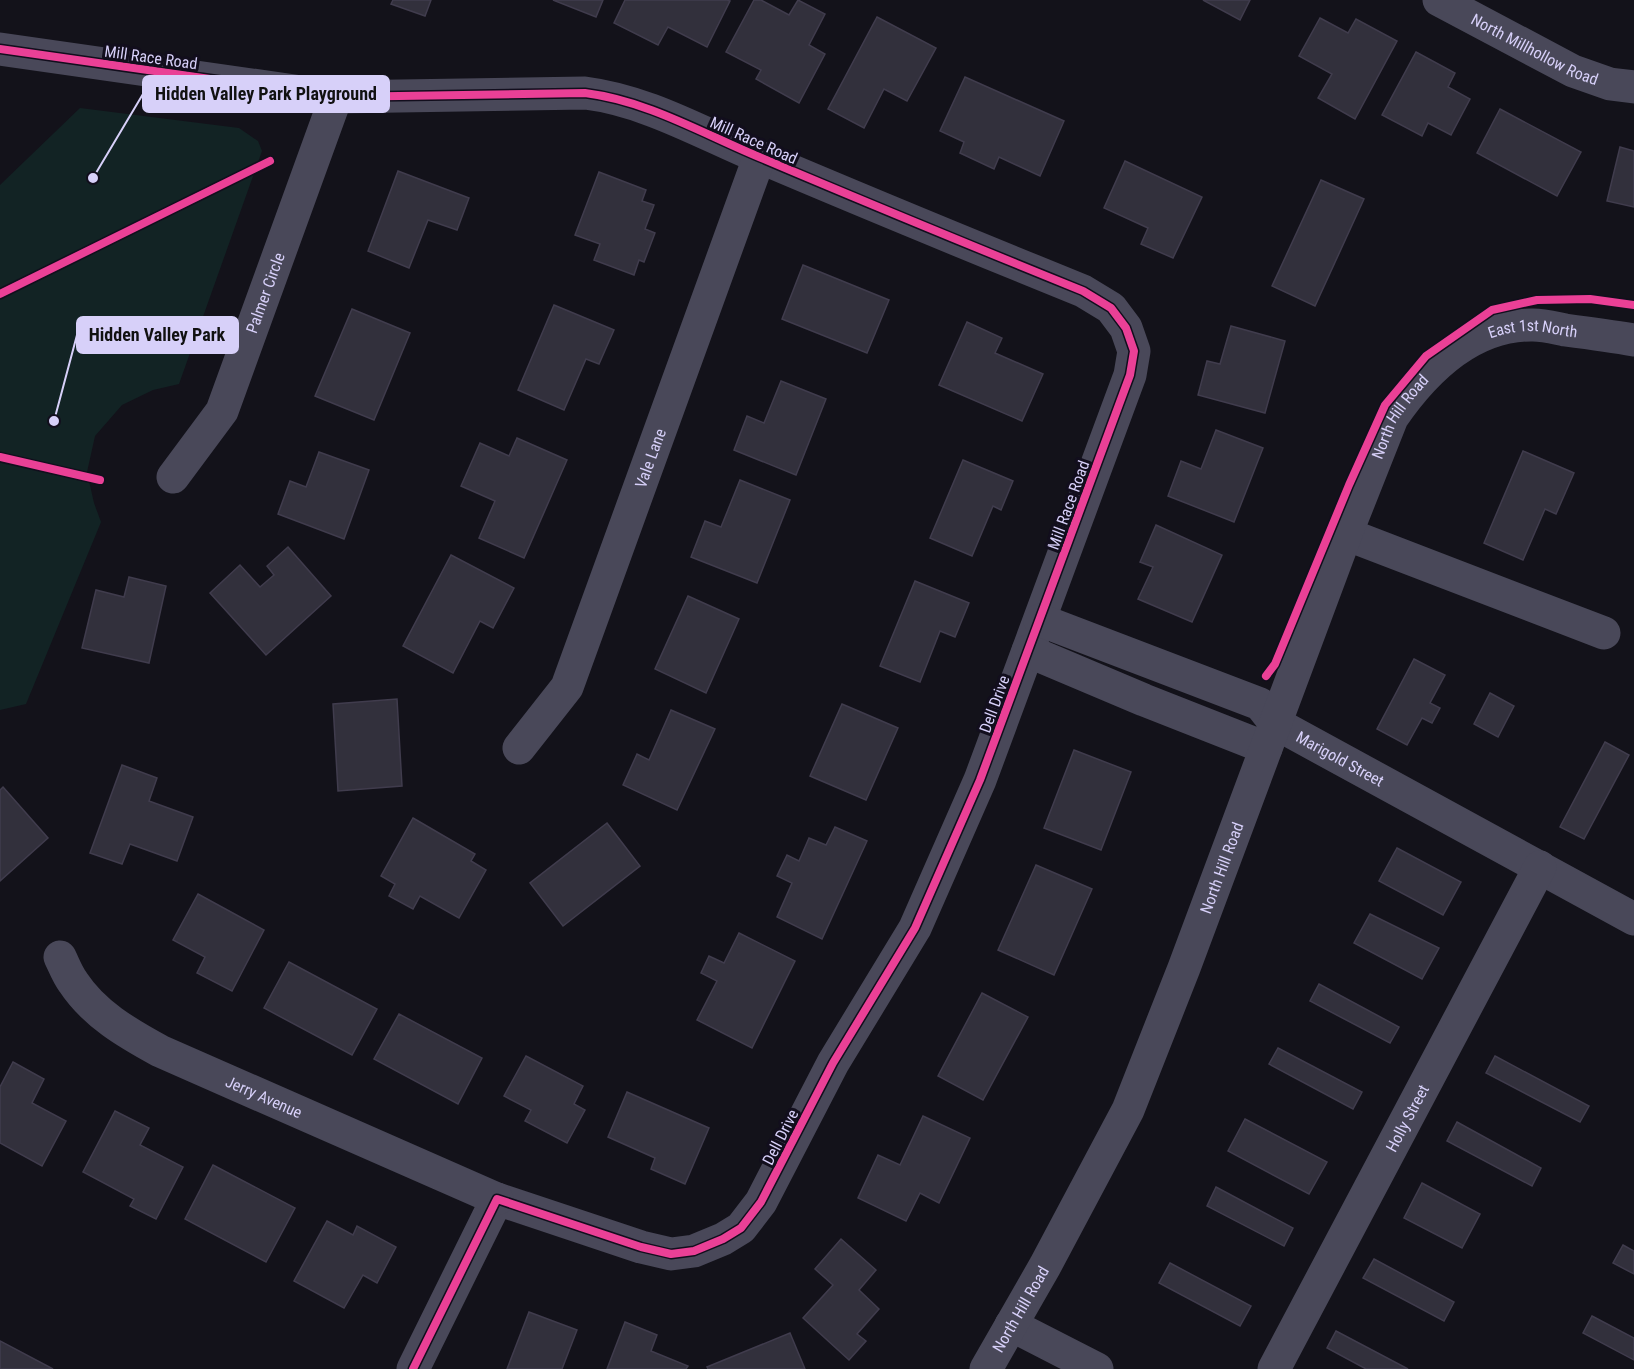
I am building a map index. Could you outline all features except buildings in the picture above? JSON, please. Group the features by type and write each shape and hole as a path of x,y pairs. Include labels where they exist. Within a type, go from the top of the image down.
{"street":[{"name":"North Millhollow Road","path":"1439,0 1573,71 1610,84 1634,87"},
{"name":"Mill Race Road","path":"0,49 336,98 585,93 608,96 657,112 759,158 1083,291 1111,308 1126,328 1134,351 1130,375 1028,651"},
{"name":"Palmer Circle","path":"173,477 222,411 336,98"},
{"name":"Vale Lane","path":"519,747 567,687 759,158"},
{"name":"East 1st North","path":"1441,361 1478,336 1507,328 1534,325 1634,340"},
{"name":"North Hill Road","path":"986,1369 1045,1266 1128,1110 1392,418 1404,401 1441,361"},
{"path":"1346,534 1604,633"},
{"name":"Marigold Street","path":"1040,620 1260,704 1270,736"},
{"name":"Marigold Street","path":"1028,651 1144,700 1270,736 1540,867 1634,919"},
{"name":"Dell Drive","path":"497,1199 641,1247 671,1254 694,1251 723,1239 741,1228 761,1202 833,1063 915,928 981,780 1028,651"},
{"name":"Holly Street","path":"1274,1369 1540,867"},
{"name":"Jerry Avenue","path":"60,957 73,982 99,1013 127,1033 160,1051 497,1199"},
{"path":"413,1369 497,1199"},
{"path":"1011,1325 1097,1369"}],"shaded area":[{"path":"80,108 239,128 258,141 262,151 179,384 153,390 122,405 95,436 87,472 101,522 26,704 0,710 0,185"}],"cycle path":[{"path":"0,49 336,97 585,93 632,103 1083,291 1111,308 1126,328 1134,351 1130,375 980,780 915,928 833,1063 761,1202 741,1228 723,1239 694,1251 671,1254 641,1247 497,1199 413,1369"},
{"path":"0,294 270,161"},
{"path":"1266,676 1275,664 1349,485 1385,405 1426,356 1492,310 1537,300 1590,299 1634,305"},
{"path":"0,457 100,480"}],"place":[{"name":"Hidden Valley Park Playground","path":"93,178"},
{"name":"Hidden Valley Park","path":"54,421"}]}
